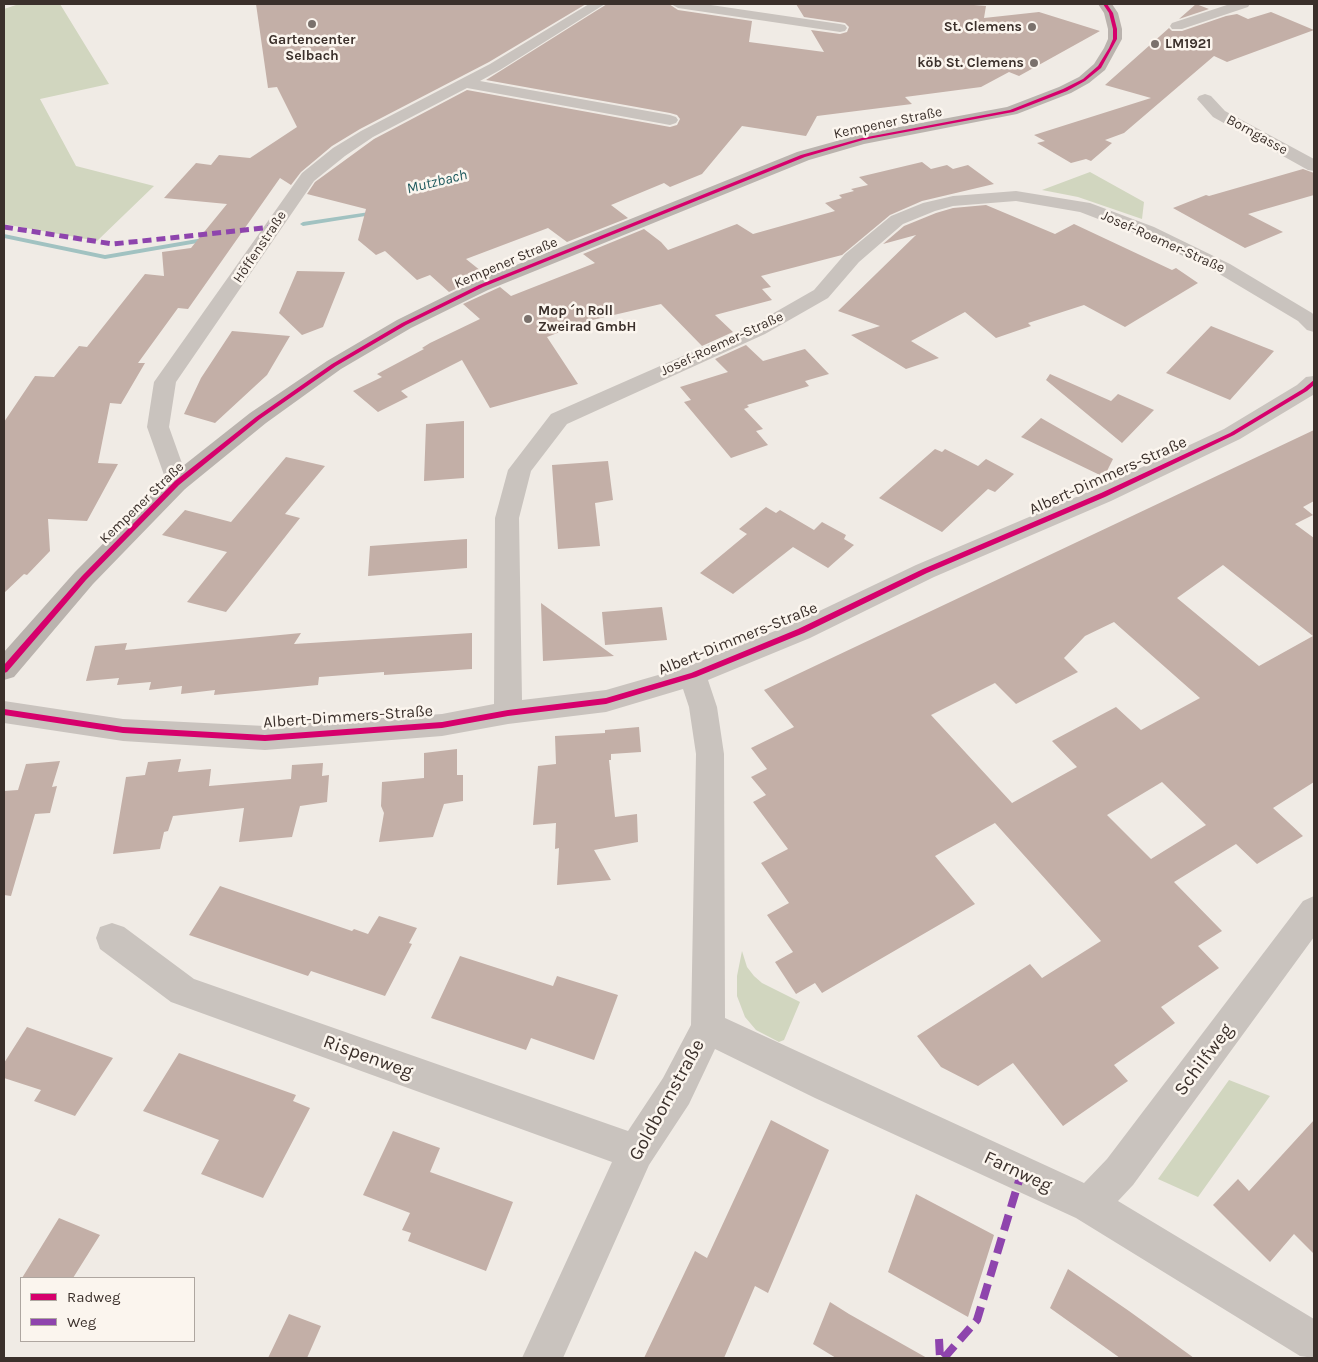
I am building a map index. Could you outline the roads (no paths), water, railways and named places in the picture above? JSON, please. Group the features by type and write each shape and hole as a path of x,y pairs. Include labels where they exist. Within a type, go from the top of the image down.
{"main road":[{"name":"Kempener Straße","path":"4,670 84,578 177,483 258,418 334,365 404,324 481,286 803,156 832,147 910,129 978,119 1044,100 1084,80 1100,67 1115,39 1115,28 1111,13 1105,4"}],"street":[{"name":"Höffenstraße","path":"177,483 158,427 165,382 308,177 367,134 466,83 598,4"},
{"path":"678,4 840,28"},
{"path":"1176,26 1242,4"},
{"path":"466,83 670,120"},
{"name":"Borngasse","path":"1204,99 1219,114 1314,166"},
{"name":"Josef-Roemer-Straße","path":"508,713 507,518 520,470 559,419 758,330 820,294 852,258 897,220 929,206 953,201 1016,196 1084,207 1147,231 1223,268 1305,317 1314,326"},
{"name":"Albert-Dimmers-Straße","path":"4,712 123,730 264,738 442,725 508,713 606,701 693,675 801,631 925,572 1147,474 1232,434 1305,390 1314,382"},
{"name":"Goldbornstraße","path":"542,1358 636,1152 676,1092 708,1027 710,754 703,707 693,675"},
{"name":"Schilfweg","path":"1089,1205 1120,1172 1314,911"},
{"name":"Rispenweg","path":"112,938 183,990 636,1152"},
{"name":"Farnweg","path":"708,1027 828,1086 1089,1205 1314,1342"}],"waterway":[{"name":"Mutzbach","path":"303,224 376,213"},
{"name":"Mutzbach","path":"4,236 105,257 209,239"}],"place":[{"name":"Gartencenter Selbach","path":"312,24"},
{"name":"St. Clemens","path":"1032,27"},
{"name":"LM1921","path":"1155,44"},
{"name":"köb St. Clemens","path":"1034,63"},
{"name":"Mop ´n Roll Zweirad GmbH","path":"528,319"}]}
